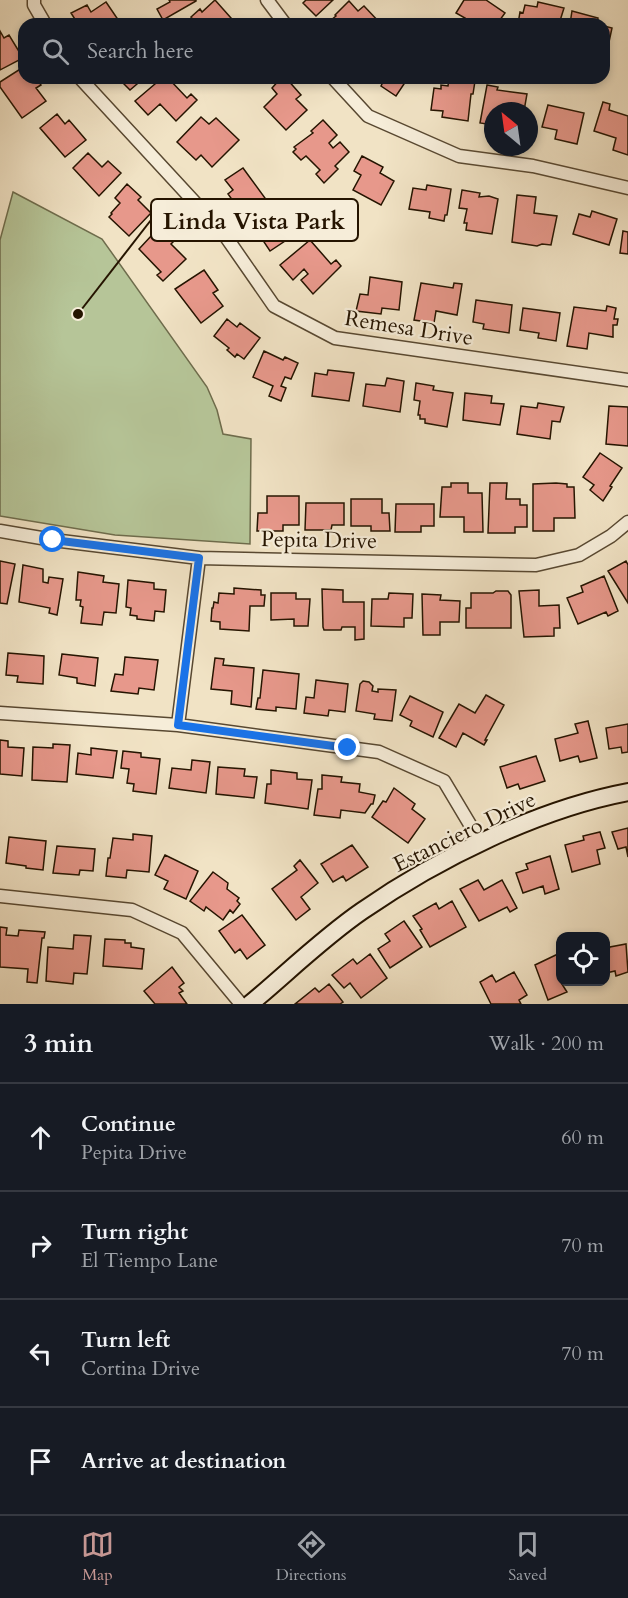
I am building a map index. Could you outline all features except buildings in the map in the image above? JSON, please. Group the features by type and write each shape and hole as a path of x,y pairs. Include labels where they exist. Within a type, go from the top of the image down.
{"street":[{"path":"34,0 34,5 42,18"},
{"path":"267,0 280,18"},
{"name":"Remesa Drive","path":"86,84 224,234 274,306 335,339 628,380"},
{"path":"339,84 368,116 459,156 533,166 628,188"},
{"name":"Pepita Drive","path":"0,531 199,558 537,565 579,555 611,536 628,522"},
{"path":"178,725 199,558"},
{"path":"0,713 178,725 379,752 444,781 481,843"},
{"name":"Estanciero Drive","path":"250,1004 360,912 417,874 481,843 556,812 606,796 628,792"},
{"path":"0,896 132,910 182,933 241,1004"}],"green space":[{"path":"13,192 102,239 207,387 217,410 223,434 251,439 250,544 115,535 0,516 0,240"}],"place":[{"name":"Linda Vista Park","path":"78,314"}],"route":[{"path":"53,540 199,558 178,725 348,748"}]}
